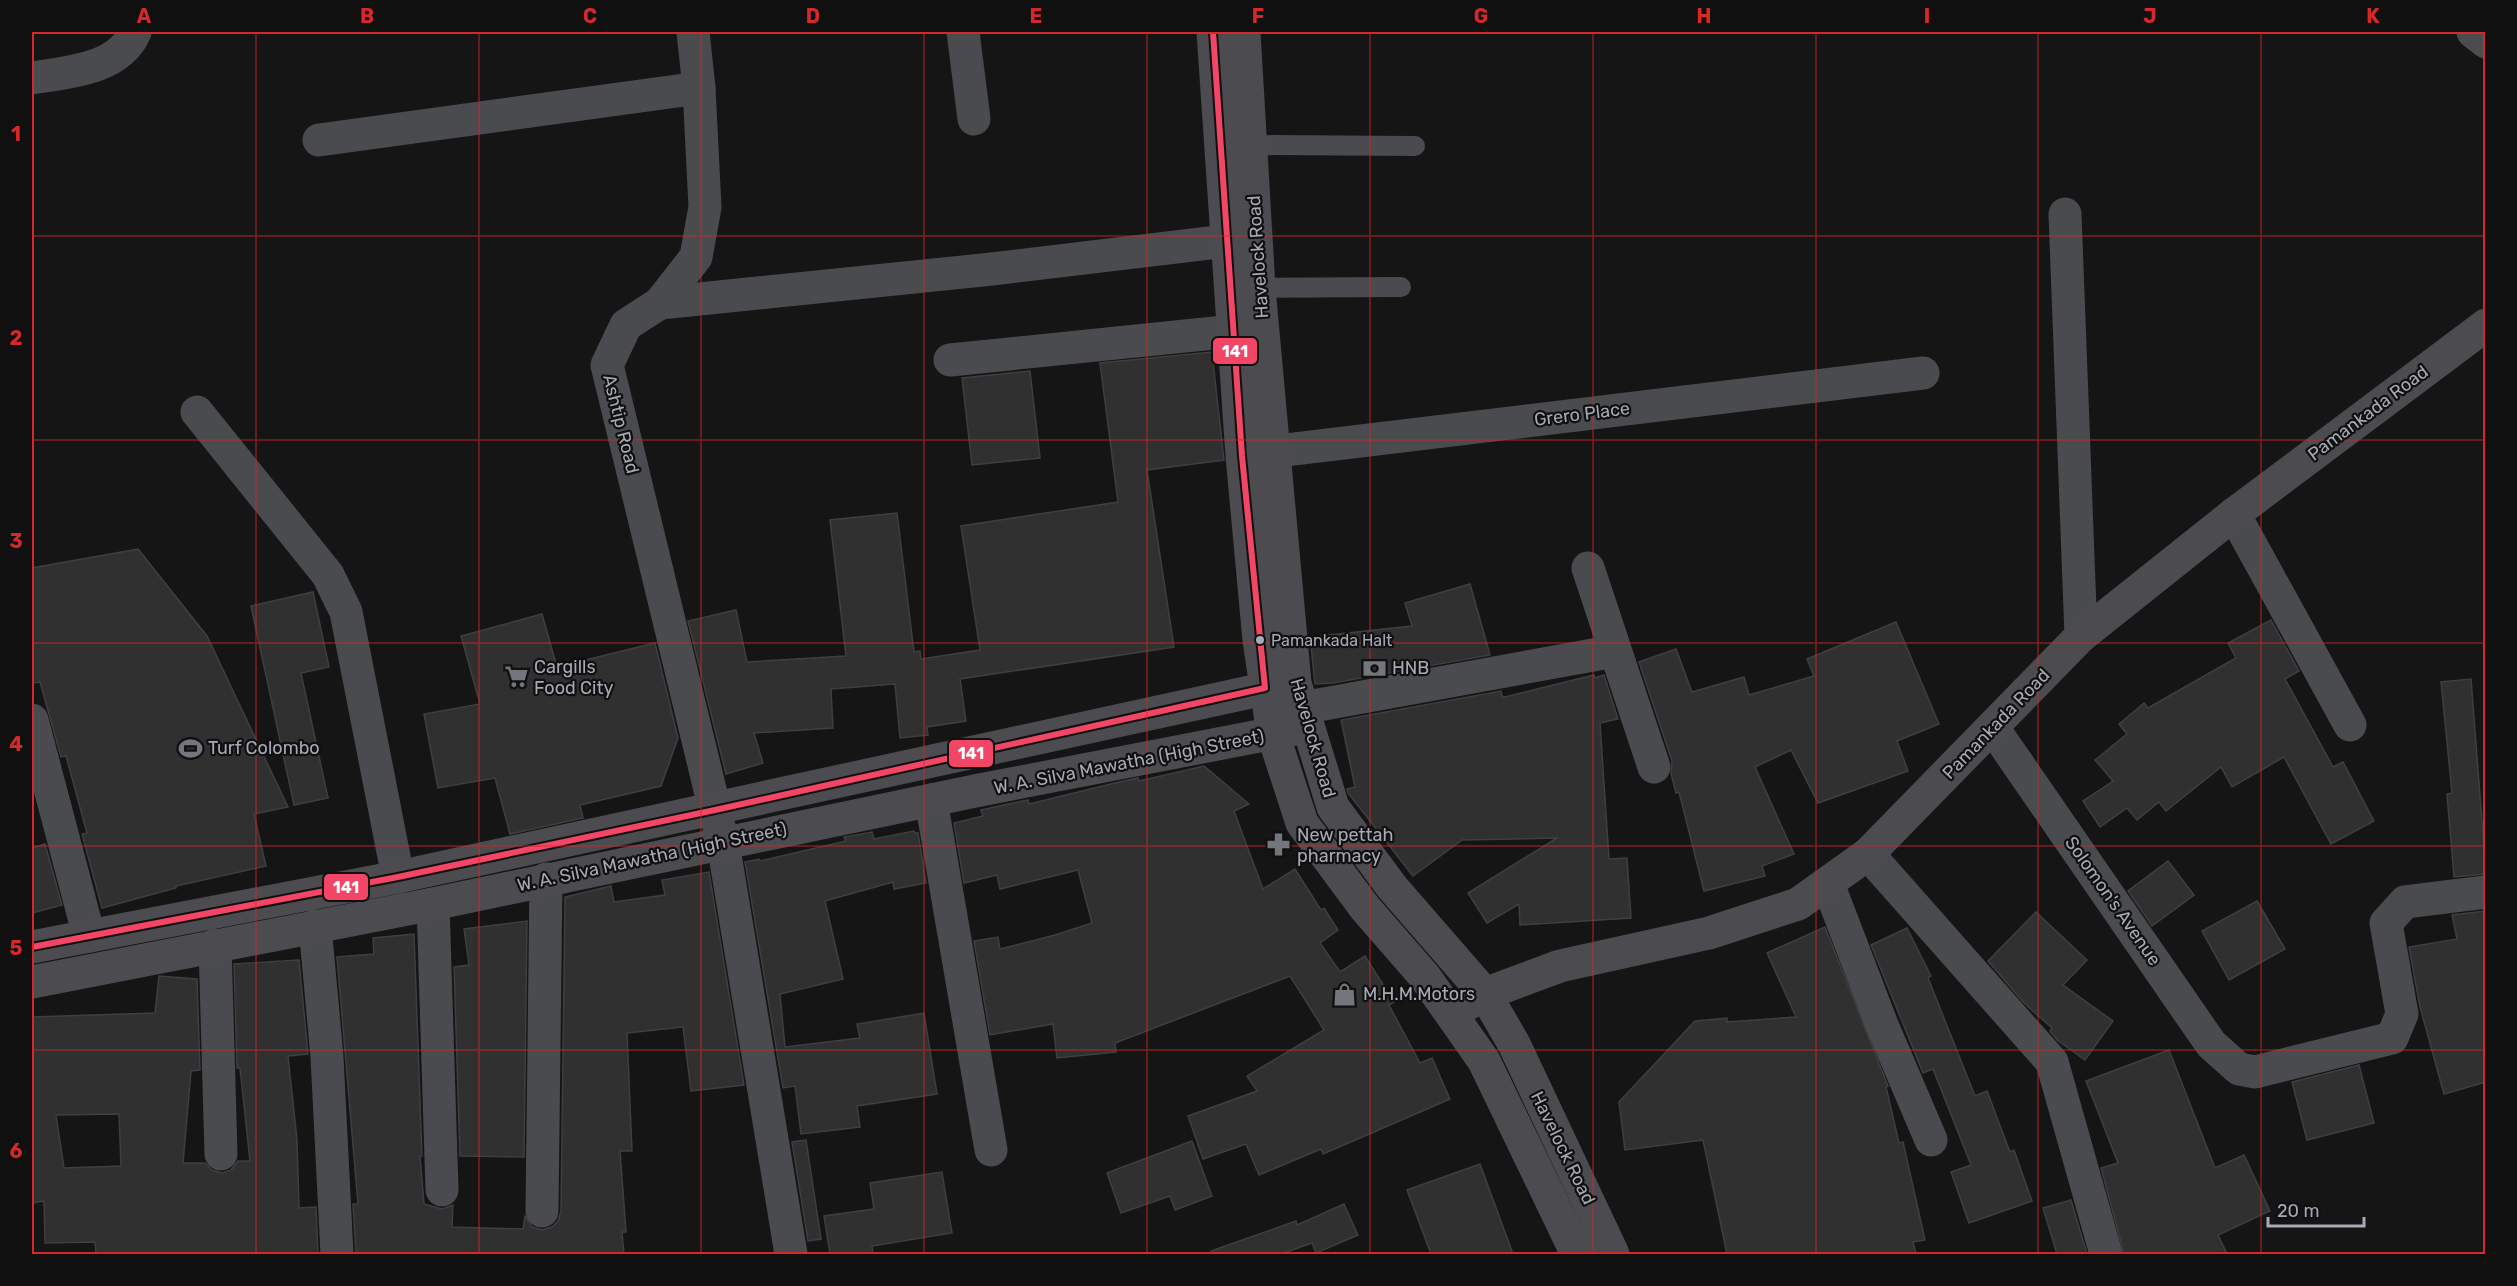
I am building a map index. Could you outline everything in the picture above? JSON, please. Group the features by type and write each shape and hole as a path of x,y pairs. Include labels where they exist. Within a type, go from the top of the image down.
{"main road":[{"name":"Havelock Road","path":"1213,32 1226,241 1244,288 1274,452 1292,701 1273,734 1302,823 1365,908 1425,977 1484,1061 1577,1254"},
{"name":"Havelock Road","path":"1244,32 1251,145 1244,288 1234,331 1242,456 1292,701 1333,807 1392,887 1485,994 1514,1044 1613,1254"},
{"path":"2473,32 2486,42"},
{"name":"Pamankada Road","path":"1452,1013 1485,994 1560,966 1709,933 1798,904 1868,854 2081,636 2234,514 2486,325"},
{"name":"W. A. Silva Mawatha (High Street)","path":"32,948 398,877 715,810 1292,701"},
{"name":"W. A. Silva Mawatha (High Street)","path":"32,982 434,904 931,800 1273,734 1292,701"}],"street":[{"path":"32,78 98,66 130,42 135,32"},
{"name":"Ashtip Road","path":"693,32 699,88 705,207 696,257 660,303 626,325 607,365 723,843 791,1254"},
{"path":"963,32 974,119"},
{"path":"319,140 699,88"},
{"path":"2065,214 2081,636"},
{"path":"660,303 992,269 1226,241"},
{"path":"950,360 1234,331"},
{"name":"Grero Place","path":"1242,456 1923,373"},
{"path":"197,412 328,575 346,612 398,877"},
{"path":"2234,514 2350,725"},
{"path":"1588,568 1654,767"},
{"path":"1292,701 1615,651"},
{"path":"32,720 89,936"},
{"name":"Solomon's Avenue","path":"1993,728 2211,1044 2239,1069 2255,1072 2392,1038 2402,1014 2386,923 2405,902 2486,892"},
{"path":"931,800 991,1150"},
{"path":"1868,854 2052,1062 2106,1254"},
{"path":"542,1210 546,879"},
{"path":"1827,884 1882,1025 1931,1140"},
{"path":"434,904 442,1190"},
{"path":"315,926 327,1057 337,1254"},
{"path":"215,945 221,1154"}],"lane":[{"path":"1251,145 1415,146"},
{"path":"1244,288 1401,287"}],"building":[{"path":"1212,352 1224,460 1147,470 1174,647 960,679 966,721 927,727 928,735 900,738 895,684 831,689 833,728 754,733 763,763 726,774 688,621 736,610 747,662 846,656 830,520 897,513 914,652 920,651 921,659 980,650 961,526 1118,502 1100,363"},
{"path":"1030,371 1040,458 972,465 962,378"},
{"path":"138,549 207,636 288,807 254,814 266,866 176,886 176,888 102,908 82,834 87,833 66,756 61,757 40,682 32,683 32,568"},
{"path":"1470,584 1490,655 1333,683 1315,684 1310,637 1412,626 1405,603"},
{"path":"313,592 329,667 301,673 328,798 294,805 251,606"},
{"path":"542,614 557,667 655,643 678,738 661,786 580,805 583,818 510,834 495,778 438,788 424,714 480,704 461,636"},
{"path":"2271,620 2299,671 2285,679 2333,767 2343,762 2374,821 2331,844 2284,757 2232,787 2221,767 2166,811 2159,802 2137,820 2127,808 2100,827 2083,801 2113,781 2095,760 2127,734 2119,724 2144,703 2148,708 2236,658 2228,643"},
{"path":"1896,622 1939,724 1897,741 1908,771 1818,803 1791,750 1755,767 1794,854 1762,866 1765,876 1704,891 1679,792 1676,793 1671,774 1672,761 1639,662 1676,649 1692,692 1744,677 1749,695 1814,676 1807,659"},
{"path":"1594,675 1595,678 1604,675 1618,719 1600,723 1609,859 1627,858 1631,918 1520,925 1519,904 1487,923 1468,893 1557,838 1462,840 1413,876 1348,793 1347,789 1355,787 1341,720 1501,691 1502,696 1505,697"},
{"path":"2471,679 2486,874 2454,877 2447,794 2452,793 2441,682"},
{"path":"1204,766 1249,804 1234,811 1263,889 1295,869 1321,910 1324,908 1338,930 1320,943 1340,972 1365,956 1394,1002 1389,1005 1420,1063 1432,1058 1450,1099 1323,1154 1321,1149 1259,1175 1246,1144 1203,1159 1188,1116 1257,1091 1247,1076 1324,1030 1290,976 1115,1043 1116,1052 1057,1058 1053,1024 990,1035 974,941 998,937 1000,949 1092,923 1078,870 1000,889 997,875 964,883 954,823 983,816 981,810 1028,800 1029,804 1138,778 1139,781"},
{"path":"914,831 918,833 926,883 894,889 893,882 825,901 843,979 780,994 785,1047 860,1038 857,1024 924,1013 937,1094 857,1106 860,1127 801,1134 795,1086 783,1088 745,862 759,859 760,861 846,841 844,837 872,832 874,839"},
{"path":"45,844 62,905 32,913 32,848"},
{"path":"2168,861 2194,895 2152,926 2128,891"},
{"path":"709,872 744,1085 691,1091 683,1027 627,1033 632,1151 620,1151 626,1232 622,1232 624,1254 356,1254 353,1204 358,1204 337,957 374,954 373,938 414,934 422,1156 420,1156 424,1204 442,1209 453,1205 452,1227 523,1229 525,1216 532,1227 542,1230 552,1227 558,1221 561,1211 565,897 611,886 614,902 665,895 662,880"},
{"path":"2257,901 2285,949 2229,980 2202,931"},
{"path":"2486,911 2486,1082 2444,1094 2420,1007 2409,947 2457,939 2452,915"},
{"path":"2036,912 2087,960 2063,985 2113,1021 2085,1060 2057,1040 2050,1031 2052,1028 2024,1003 1988,961"},
{"path":"527,921 524,1157 460,1156 454,967 469,965 464,929"},
{"path":"1825,927 1888,1086 1886,1087 1899,1143 1903,1142 1925,1240 1913,1242 1916,1254 1727,1254 1703,1140 1625,1150 1619,1102 1695,1021 1727,1018 1727,1022 1796,1017 1767,953"},
{"path":"1907,928 1931,976 1928,978 1975,1096 1987,1091 2010,1152 2014,1150 2032,1201 1969,1223 1951,1172 1971,1165 1933,1069 1923,1073 1871,945"},
{"path":"299,960 308,1054 288,1056 297,1140 299,1208 316,1207 318,1254 96,1253 95,1242 45,1243 44,1201 32,1203 32,1017 155,1013 159,976 197,979 200,1070 191,1071 183,1163 205,1163 212,1170 222,1173 231,1170 238,1161 250,1161 240,1068 237,1068 234,964","holes":["119,1114 121,1166 64,1168 56,1115"]},
{"path":"2169,1050 2215,1168 2244,1155 2270,1211 2218,1235 2227,1254 2124,1254 2101,1168 2118,1163 2086,1081"},
{"path":"2359,1065 2374,1123 2307,1140 2292,1082"},
{"path":"806,1140 821,1239 808,1241 792,1142"},
{"path":"1192,1141 1212,1196 1175,1210 1170,1196 1121,1213 1107,1173"},
{"path":"1480,1164 1513,1254 1431,1254 1407,1190"},
{"path":"942,1172 952,1233 872,1246 873,1254 830,1254 824,1216 874,1209 870,1183"},
{"path":"2071,1200 2087,1254 2057,1254 2043,1208"},
{"path":"1344,1204 1358,1235 1316,1253 1312,1243 1281,1254 1211,1254 1211,1251 1296,1221 1297,1225"}],"transit line":[{"name":"141","path":"32,947 398,877 715,810 1265,688 1242,456 1213,32"}],"place":[{"name":"Pamankada Halt","path":"1260,640"},
{"name":"HNB","path":"1374,668"},
{"name":"Cargills Food City","path":"516,677"},
{"name":"Turf Colombo","path":"190,748"},
{"name":"New pettah pharmacy","path":"1279,845"},
{"name":"M.H.M.Motors","path":"1345,994"}]}
